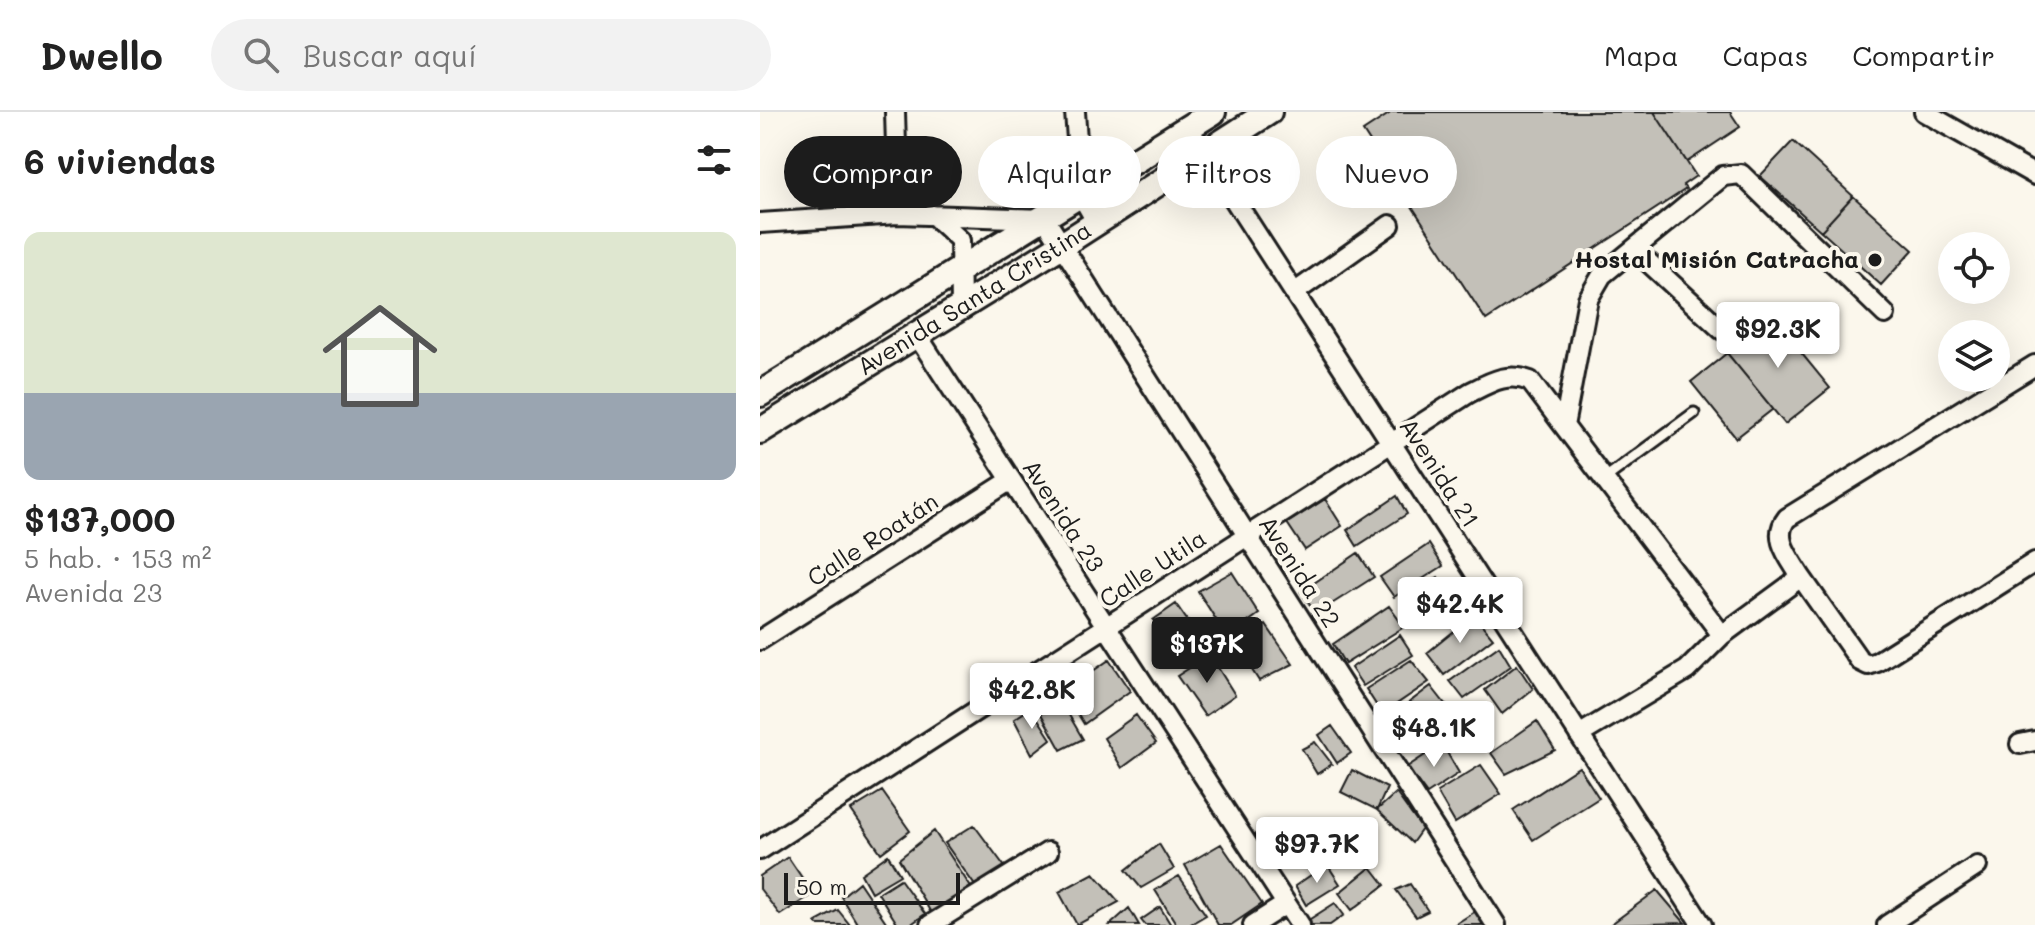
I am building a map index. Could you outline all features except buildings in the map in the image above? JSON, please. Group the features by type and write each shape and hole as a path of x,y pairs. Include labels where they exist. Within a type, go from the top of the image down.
{"street":[{"path":"895,112 898,214"},
{"path":"1075,112 1077,136"},
{"name":"Avenida Santa Cristina","path":"1141,157 1213,112"},
{"name":"Avenida Santa Cristina","path":"1231,136 1269,112"},
{"path":"1924,112 2035,175"},
{"name":"Avenida 21","path":"1188,128 1193,136"},
{"path":"1564,426 1588,299 1602,275 1723,176 1741,174 1885,314"},
{"name":"Avenida Santa Cristina","path":"760,431 1157,184"},
{"name":"Avenida Santa Cristina","path":"760,394 1062,208"},
{"path":"1088,208 1097,223"},
{"name":"Avenida 21","path":"1239,208 1702,925"},
{"path":"760,223 898,214 1045,219"},
{"path":"933,215 960,240 958,272 961,307"},
{"name":"Avenida 22","path":"1045,219 1496,925"},
{"path":"1294,293 1390,225"},
{"path":"1635,250 1722,330"},
{"name":"Avenida 23","path":"917,335 1300,925"},
{"path":"2035,365 1787,518 1780,527 1779,538 1801,577 1860,661 1868,665 2035,562"},
{"name":"Calle Utila","path":"760,850 1469,393 1500,378 1517,376 1530,381 1722,635"},
{"name":"Calle Roatán","path":"760,640 1011,480"},
{"path":"1579,735 1687,670 1722,635 1801,577"},
{"path":"930,925 1048,852"},
{"path":"1887,925 1977,866"},
{"path":"1253,925 1286,904"}],"lane":[{"path":"1604,479 1694,413"}],"place":[{"name":"Hostal Misión Catracha","path":"1875,260"}]}
